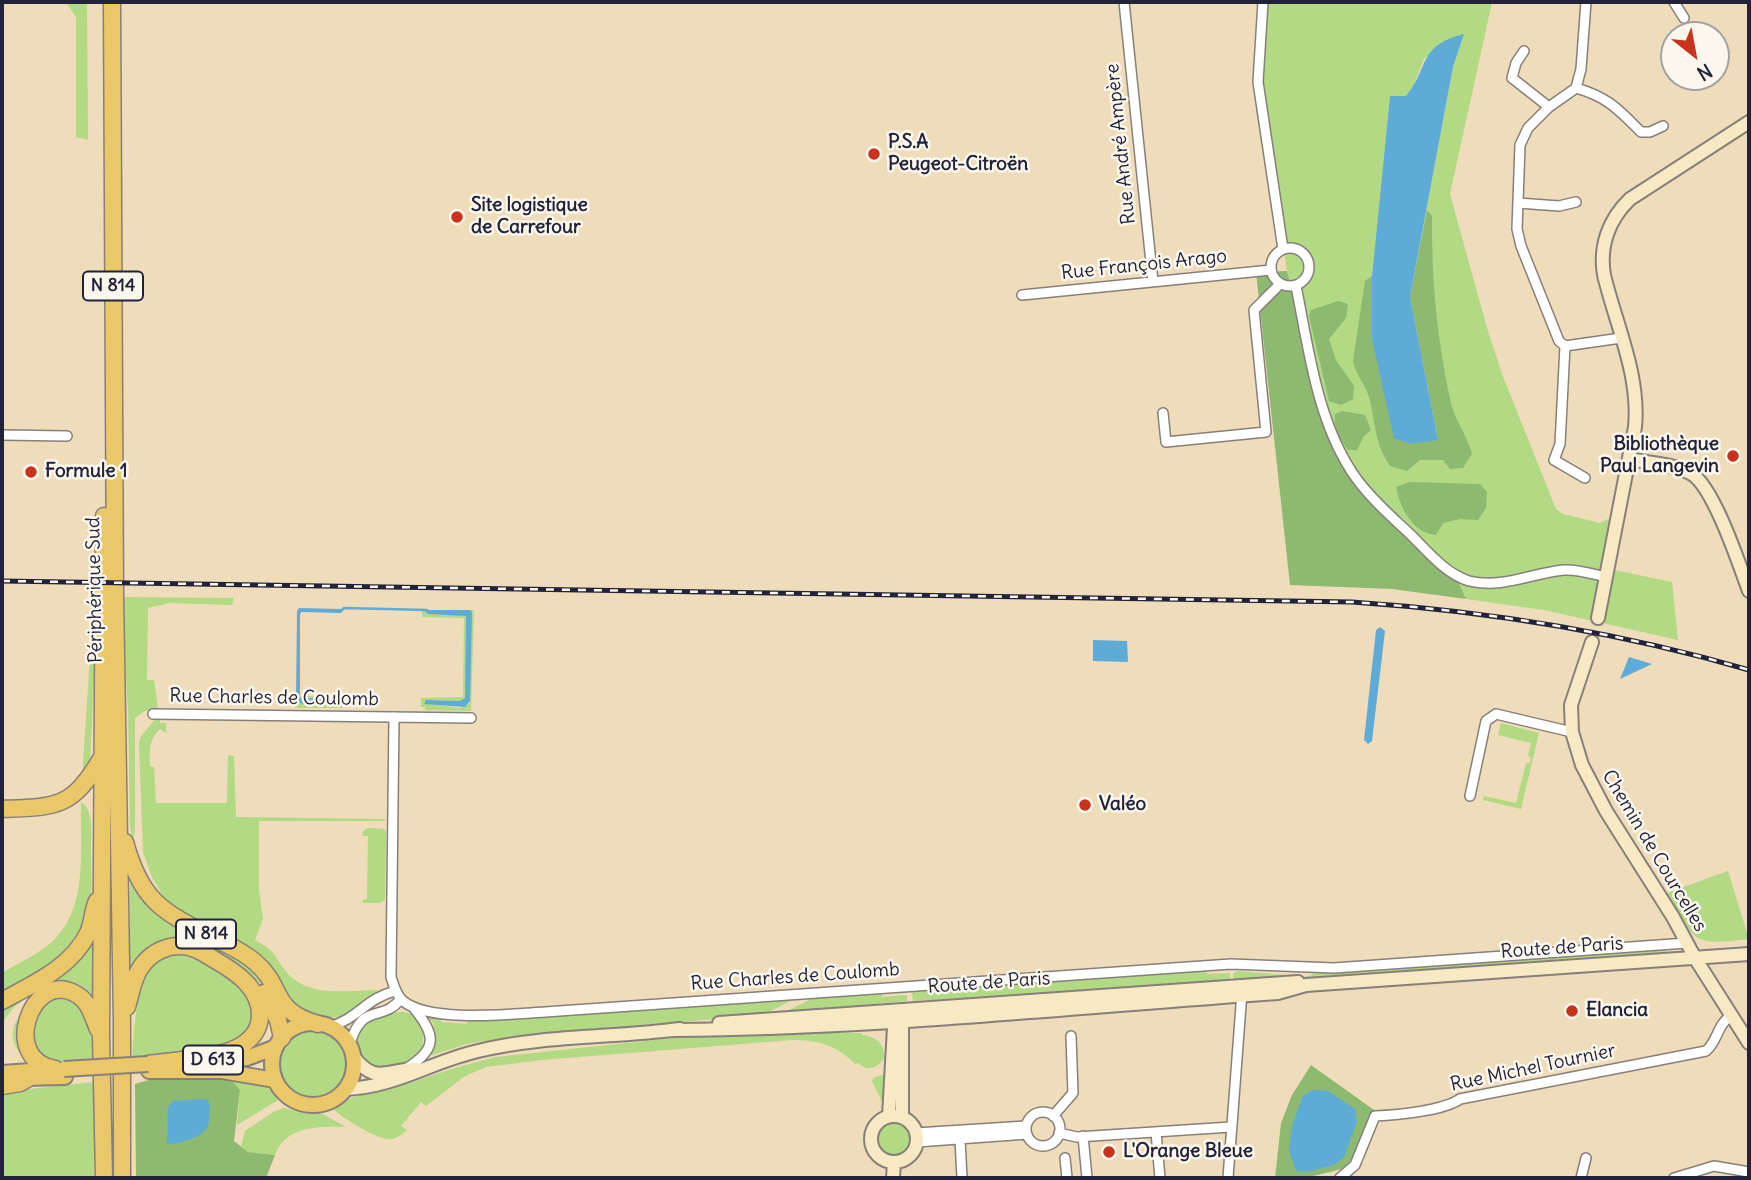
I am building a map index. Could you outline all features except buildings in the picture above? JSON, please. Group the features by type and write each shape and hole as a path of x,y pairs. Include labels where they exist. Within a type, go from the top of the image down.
{"highway":[{"name":"Périphérique Sud","path":"101,2 101,1036 104,1178"},
{"name":"Périphérique Sud","path":"112,2 122,1178"},
{"path":"2,809 43,807 68,799 85,784 103,754"},
{"name":"N 814","path":"120,822 131,864 152,900 171,916 255,962 287,1009 303,1020 323,1026"},
{"name":"N 814","path":"8,1006 75,952 88,933 94,905 102,893"},
{"name":"N 814","path":"122,1023 137,974 144,962 158,951 176,946 190,947 236,972 252,988 260,1006 260,1022 254,1035 242,1046 148,1068"},
{"name":"N 814","path":"236,972 246,974 265,994 278,1020 279,1042"},
{"name":"N 814","path":"8,1006 44,994 64,990 74,992 87,1003 101,1036"},
{"path":"14,1056 26,1064 61,1072"},
{"path":"2,1086 20,1083 29,1078"}],"main road":[{"path":"1598,618 1635,427 1636,393 1603,269 1605,239 1616,215 1635,195 1749,122"},
{"path":"1629,459 1685,471 1702,483 1710,495 1749,591"},
{"name":"Chemin de Courcelles","path":"1592,642 1573,696 1570,715 1572,732 1591,786 1749,1043"},
{"name":"Route de Paris","path":"898,1015 1278,993 1306,985 1749,954"},
{"name":"Route de Paris","path":"345,1089 377,1086 479,1050 530,1042 673,1030 743,1030 1252,985 1298,982 1306,985"},
{"path":"896,1116 898,1015"},
{"path":"323,1026 341,1035 351,1051 353,1070 345,1089 334,1100 320,1105 306,1105 290,1099 275,1080 272,1069 279,1042 295,1028 323,1026"},
{"name":"D 613","path":"2,1073 148,1068 247,1058 279,1042"},
{"name":"Route de Paris","path":"351,1051 368,1072 376,1075 404,1069 421,1069"},
{"name":"D 613","path":"148,1068 222,1071 275,1080"},
{"name":"D 613","path":"2,1079 29,1078 61,1072"},
{"path":"896,1116 913,1125 917,1138 914,1151 894,1162 881,1158 871,1143 874,1126 896,1116"},
{"path":"893,1178 894,1162"}],"street":[{"name":"Rue André Ampère","path":"1124,2 1153,282"},
{"path":"1262,2 1258,82 1283,249"},
{"path":"1586,2 1581,69 1576,88 1549,107 1528,128 1520,145 1517,229 1521,246 1559,341 1565,346 1621,338"},
{"path":"1674,2 1684,18"},
{"path":"1524,51 1516,63 1512,78 1549,107"},
{"path":"1576,88 1591,92 1616,105 1641,132 1650,132 1662,126"},
{"path":"1518,204 1559,206 1576,202"},
{"path":"1294,248 1307,258 1308,275 1296,286 1280,284 1271,271 1273,257 1283,249 1294,248"},
{"name":"Rue François Arago","path":"1022,295 1271,271"},
{"path":"1163,413 1166,442 1266,432 1254,310 1280,284"},
{"path":"1296,286 1325,412 1344,458 1369,494 1442,565 1462,578 1480,582 1515,582 1569,570 1606,577"},
{"path":"1565,346 1560,444 1554,460 1585,478"},
{"path":"2,435 67,436"},
{"name":"Rue Charles de Coulomb","path":"153,714 471,718"},
{"path":"1470,796 1486,721 1496,714 1572,732"},
{"name":"Rue Charles de Coulomb","path":"394,717 391,971 398,995 412,1006 436,1013 467,1015 545,1012 1231,964 1334,968 1687,943"},
{"path":"1228,1178 1241,995 1252,985"},
{"path":"323,1026 351,1018 369,1001 380,995 398,995 398,1003 361,1021 355,1027 351,1051"},
{"path":"404,1069 422,1058 431,1041 427,1026 412,1006"},
{"name":"Rue Michel Tournier","path":"1340,1178 1355,1166 1375,1116 1442,1106 1471,1097 1706,1051 1711,1047 1723,1022 1732,1015"},
{"path":"1054,1116 1073,1093 1071,1036"},
{"path":"1039,1113 1054,1116 1059,1124 1059,1133 1054,1142 1044,1146 1033,1143 1026,1130 1032,1116 1039,1113"},
{"path":"1059,1133 1083,1136 1231,1127"},
{"path":"917,1138 1026,1130"},
{"path":"917,1138 960,1139 1026,1130"},
{"path":"1156,1132 1160,1178"},
{"path":"1083,1136 1087,1178"},
{"path":"960,1139 962,1178"},
{"path":"1065,1158 1067,1178"},
{"path":"1581,1178 1586,1158"},
{"path":"1674,1178 1714,1166 1749,1172"}],"green space":[{"path":"66,2 87,2 88,140 76,137 76,17"},
{"path":"1262,2 1492,2 1450,194 1487,328 1502,374 1556,509 1563,514 1600,523 1610,518 1600,567 1672,582 1678,640 1544,610 1466,599 1455,575 1357,479 1339,449 1315,375 1287,271 1258,82","holes":["1463,35 1453,67 1410,297 1438,439 1410,444 1394,437 1372,339 1372,276 1390,96 1406,96 1413,87 1424,59"]},
{"path":"1427,210 1432,216 1436,308 1445,377 1452,407 1472,454 1463,468 1450,469 1443,460 1420,460 1407,471 1390,466 1385,457 1378,441 1369,397 1353,361 1365,281 1372,276 1372,339 1438,440 1410,297"},
{"path":"1287,271 1315,375 1339,449 1357,479 1455,575 1466,599 1392,589 1290,585 1256,272"},
{"path":"1338,301 1348,304 1346,318 1329,339 1336,360 1354,386 1353,399 1341,405 1329,401 1309,316 1311,310"},
{"path":"1342,411 1365,415 1371,430 1364,436 1357,450 1348,450 1338,433 1335,414"},
{"path":"1410,482 1480,484 1487,492 1486,508 1478,520 1460,519 1443,523 1436,535 1428,533 1414,524 1401,503 1396,487"},
{"path":"94,592 98,592 90,764 82,781"},
{"path":"121,597 234,598 232,605 170,603 148,608 147,680 154,680 158,709 145,711 135,718 134,837 130,825 128,710"},
{"path":"422,610 466,616 465,699 426,700 424,703 460,708 470,701 470,610 474,610 471,711 425,710 425,707 421,707 421,698 463,697 464,618 422,617"},
{"path":"300,696 342,697 342,708 295,708 296,697 297,700 337,699"},
{"path":"155,719 166,723 166,733 160,729 150,746 156,803 227,803 228,755 234,756 236,817 385,819 259,821 259,890 263,919 255,940 272,952 289,975 309,987 332,991 379,990 341,1018 306,1015 297,1011 261,962 176,909 162,895 143,852 139,743"},
{"path":"1501,723 1539,733 1521,809 1483,800 1484,796 1516,803 1526,763 1530,763 1531,758 1528,756 1531,743 1498,735"},
{"path":"81,802 88,810 91,829 91,896 85,927 77,940 56,962 2,993 2,973 53,941 72,911 80,876"},
{"path":"368,828 384,829 386,833 385,900 380,903 363,903 362,900 367,899 368,836 362,836"},
{"path":"1728,871 1749,939 1715,942 1697,937 1690,931 1667,893"},
{"path":"130,872 192,931 262,974 266,989 248,972 201,943 130,968"},
{"path":"93,936 94,1000 44,990 18,1004 8,1014 2,1026 2,1006"},
{"path":"1666,949 1666,952 1300,978 1313,973"},
{"path":"178,954 206,965 239,984 251,997 255,1019 238,1044 175,1055 132,1058 136,1010 142,985 153,966"},
{"path":"1206,970 1207,974 1230,973 1230,983 913,1001 912,992 959,987"},
{"path":"1238,971 1297,976 1234,983 1233,973"},
{"path":"882,993 882,997 907,995 907,1001 783,1013 813,998"},
{"path":"55,998 67,999 83,1010 90,1028 94,1060 40,1062 26,1058 16,1048 13,1033 19,1018 31,1008"},
{"path":"794,999 765,1014 754,1016 527,1034 467,1044 426,1057 434,1045 435,1037 433,1022 424,1016 441,1018 441,1022 467,1024 468,1020"},
{"path":"398,1012 414,1015 420,1024 423,1035 421,1052 403,1066 390,1069 373,1067 359,1052 358,1032 370,1019"},
{"path":"306,1029 320,1029 332,1034 342,1044 347,1063 342,1082 332,1092 320,1097 306,1097 294,1092 284,1082 279,1070 279,1056 284,1044 294,1034"},
{"path":"862,1033 879,1042 884,1058 876,1066 869,1068 855,1064 841,1052 826,1045 792,1040 486,1067 465,1076 426,1106 421,1102 401,1126 407,1130 392,1139 370,1133 334,1110 355,1097 496,1057 701,1035"},
{"path":"1311,1065 1374,1110 1360,1146 1346,1168 1305,1178 1275,1178 1281,1123 1292,1095"},
{"path":"885,1074 885,1108 872,1081 873,1078"},
{"path":"152,1079 231,1079 240,1090 234,1141 248,1152 275,1155 266,1178 136,1178 135,1084"},
{"path":"231,1079 264,1085 278,1100 237,1125 240,1090"},
{"path":"94,1082 94,1178 2,1178 2,1092"},
{"path":"284,1108 306,1114 321,1113 346,1127 314,1128 295,1133 280,1145 275,1155 248,1152 241,1146 245,1131 273,1112"},
{"path":"895,1121 908,1126 913,1139 908,1152 895,1157 882,1152 877,1139 882,1126"}],"water":[{"path":"1464,34 1453,67 1410,297 1438,440 1410,444 1394,438 1372,339 1372,276 1390,96 1406,96 1431,51 1449,39"},
{"path":"299,608 343,611 301,612 300,615 300,696 340,700 337,704 304,704 296,697"},
{"path":"425,611 472,612 470,701 465,707 424,704 426,700 460,701 465,698 466,616 428,614"},
{"path":"1380,627 1385,631 1372,741 1368,744 1364,740 1376,630"},
{"path":"1093,640 1127,641 1128,662 1093,661"},
{"path":"1629,657 1652,664 1620,679"},
{"path":"1313,1090 1328,1091 1355,1109 1357,1122 1344,1157 1334,1165 1307,1172 1296,1171 1289,1151 1292,1125 1303,1096"},
{"path":"206,1099 210,1104 209,1124 205,1130 190,1140 167,1144 168,1107 173,1101"}],"waterway":[{"path":"342,610 427,610"}],"tunnel":[{"path":"1592,642 1598,618"}],"railway":[{"path":"2,581 1352,602 1453,611 1552,625 1651,645 1749,670"}],"place":[{"name":"P.S.A Peugeot-Citroën","path":"874,154"},
{"name":"Site logistique de Carrefour","path":"457,217"},
{"name":"Bibliothèque Paul Langevin","path":"1733,456"},
{"name":"Formule 1","path":"31,472"},
{"name":"Valéo","path":"1085,805"},
{"name":"Elancia","path":"1572,1011"},
{"name":"L'Orange Bleue","path":"1109,1152"}]}
